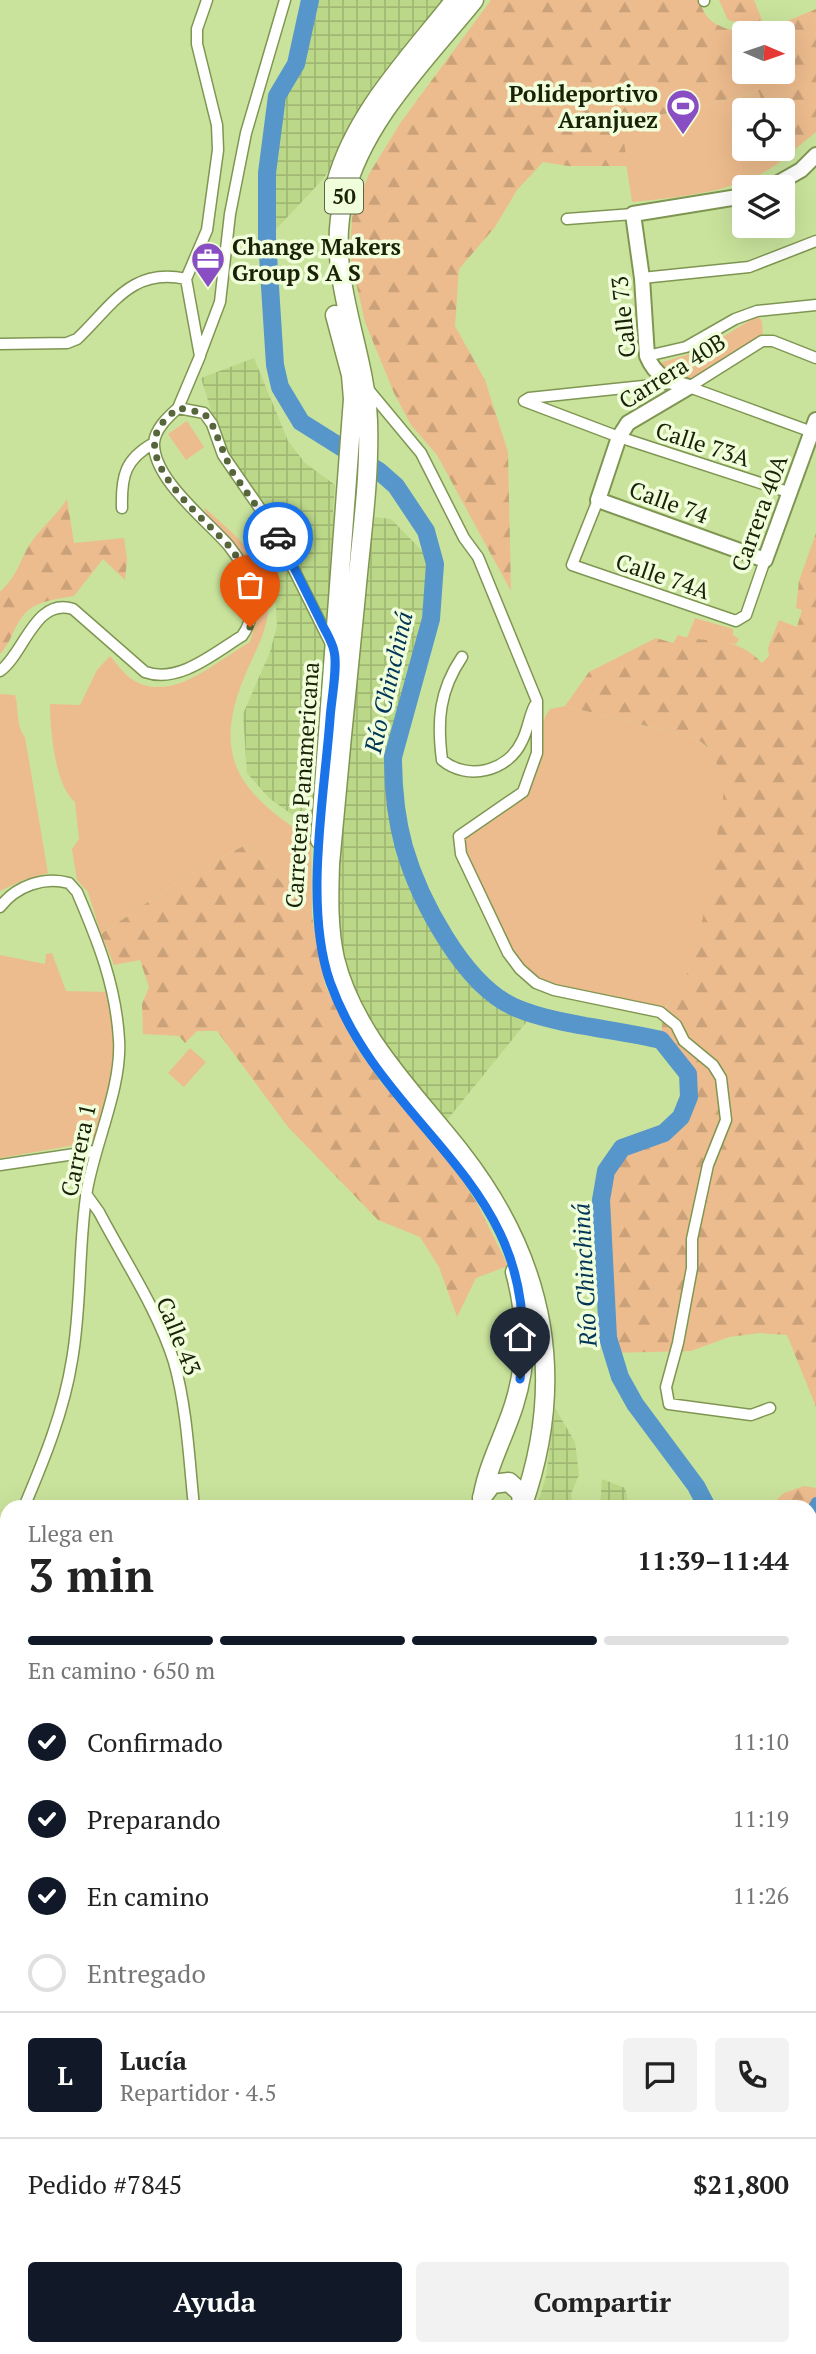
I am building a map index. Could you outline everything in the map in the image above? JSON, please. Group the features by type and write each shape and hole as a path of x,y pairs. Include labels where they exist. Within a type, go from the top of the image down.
{"highway":[{"name":"Carretera Panamericana","path":"360,428 351,375 336,322 329,274 328,227 332,198 340,168 363,121 455,0"},
{"name":"Carretera Panamericana","path":"474,0 399,92 373,131 350,174 343,200 339,228 340,272 365,386 330,864 331,938 341,976 369,1035 393,1071 483,1185 509,1228 524,1264 541,1324 547,1364 547,1402 537,1461 524,1500"},
{"name":"Carretera Panamericana","path":"354,513 335,651 317,915 330,980 360,1042 387,1079 456,1161 483,1200 514,1266 522,1298 524,1351 514,1406 488,1468 481,1500"},
{"path":"482,1500 492,1484 509,1482 521,1493 522,1500"}],"street":[{"path":"200,356 186,279 207,230 216,174 217,125 197,44 197,29 207,0"},
{"path":"0,671 10,664 36,622 48,612 65,607 73,609 145,672 156,676 179,673 242,636 250,627 253,603 241,566 230,547 193,512 173,486 154,443 157,430 178,408 220,302 230,214 246,133 285,0"},
{"path":"792,175 816,155"},
{"path":"567,219 633,214 732,198"},
{"name":"Calle 73","path":"633,214 642,278 647,356 652,368 672,383"},
{"path":"642,278 749,267 816,241"},
{"path":"0,344 68,342 77,339 141,279 171,276 186,279"},
{"path":"647,356 685,347 735,319 757,312 816,305"},
{"name":"Carrera 40B","path":"572,565 619,437 628,423 762,341 773,341 816,358"},
{"path":"672,383 814,426"},
{"name":"Calle 73A","path":"672,383 529,398 525,404 791,494"},
{"path":"365,386 421,453 464,538 478,557 537,701 537,753 523,792 459,836 461,854 508,953 520,969 536,983 554,990 660,1012 670,1017 684,1041 713,1065 721,1078 726,1120 708,1165 692,1239 692,1268 678,1343 666,1387 669,1404 751,1416 770,1408"},
{"path":"178,408 204,413 212,424 223,455 272,526 335,651"},
{"name":"Carrera 40A","path":"741,620 746,615 814,426"},
{"path":"122,508 121,484 127,463 154,443"},
{"name":"Calle 74","path":"598,500 765,560"},
{"name":"Calle 74A","path":"572,565 736,621 741,620"},
{"path":"462,657 451,673 438,714 442,760 451,768 480,772 495,768 522,743 537,701"},
{"name":"Carrera 1","path":"0,907 9,896 21,889 45,881 69,883 78,892 108,967 116,1006 119,1044 117,1068 86,1194 69,1376 61,1409 27,1500"},
{"path":"0,1166 95,1151"},
{"name":"Calle 43","path":"86,1194 129,1268 173,1360 181,1396 193,1500"}],"shaded area":[{"path":"310,0 442,0 357,123 324,178 267,239 267,173 277,96 296,64"},
{"path":"254,358 288,441 305,463 335,485 333,512 391,519 435,564 431,619 393,757 396,808 404,846 416,881 468,969 489,991 512,1006 533,1014 443,1125 362,1015 345,973 337,925 339,834 308,826 269,798 247,773 243,714 270,652 277,626 274,571 254,542 276,526 224,452 201,378"},
{"path":"555,1408 575,1442 579,1475 571,1494 572,1500 539,1500 546,1476"},
{"path":"602,1479 625,1488 628,1500 600,1500"}],"green space":[{"path":"491,0 700,0 709,19 732,30 732,84 795,84 795,21 787,21 816,9 816,132 795,149 795,98 761,98 759,92 621,124 628,166 568,166 543,162 517,190 495,227 459,269 455,326 485,380 508,452 511,591 437,455 411,425 394,393 365,322 350,256 352,217 369,174 401,122"},
{"path":"719,0 754,0 762,21 728,20"},
{"name":"Polideportivo Aranjuez","path":"760,92 761,98 734,98"},
{"name":"Polideportivo Aranjuez","path":"732,98 732,161 776,161 777,164 758,175 732,175 732,185 708,192 632,202 620,124"},
{"path":"757,316 762,321 763,336 687,383 680,383 656,364 700,351"},
{"path":"187,421 204,447 186,460 168,434"},
{"path":"67,499 74,543 124,538 127,559 125,580 103,559 74,596 46,602 28,611 0,654 0,592 16,572 32,541"},
{"path":"204,507 248,549 264,581 267,618 236,702 231,728 232,750 238,770 249,788 265,805 311,839 312,916 247,844 182,879 101,934 88,892 77,880 72,849 79,839 75,802 68,794 58,771 50,704 80,705 97,670 110,656 133,680 148,686 163,687 194,677 250,642 259,611 252,580 238,548 209,519"},
{"path":"816,533 816,1407 787,1335 760,1333 729,1337 691,1351 611,1353 601,1260 602,1186 606,1170 617,1155 669,1128 681,1115 689,1099 690,1081 686,1068 661,1040 663,1013 687,974 702,922 723,801 724,776 706,746 696,738 565,706 589,672 656,638 673,643 678,635 732,644 752,654 762,663 769,656 768,648 779,620 797,627 802,610 796,608 799,581"},
{"path":"695,618 733,629 733,635 739,639 736,644 687,638"},
{"path":"0,694 15,695 19,723 25,737 48,873 23,880 0,891"},
{"path":"565,706 696,738 713,755 724,776 725,791 719,842 700,932 686,977 663,1012 546,990 516,966 457,861 459,847 464,838 517,800 528,779 544,719 550,709"},
{"path":"247,844 312,916 325,985 355,1045 381,1082 450,1162 477,1203 508,1266 476,1278 457,1317 439,1267 420,1237 378,1220 288,1127 217,1031 197,1031 185,1043 179,1036 143,1034 142,1004 149,987 140,960 114,965 101,934 182,879"},
{"path":"52,953 66,991 110,992 115,1043 113,1068 93,1142 0,1158 0,955 45,964 46,954"},
{"path":"190,1048 206,1062 184,1087 168,1073"},
{"path":"804,1486 816,1488 816,1500 776,1500 784,1493"}],"waterway":[{"name":"Río Chinchiná","path":"310,0 296,64 277,96 267,173 267,239 275,365 280,387 301,422 379,471 396,486 426,531 435,564 431,619 393,757 394,780 404,847 420,891 446,938 477,980 495,996 514,1007 548,1018 661,1040 688,1074 689,1097 681,1117 664,1133 622,1148 606,1171 601,1200 608,1338 620,1377 635,1404 696,1486 703,1500"}],"way so far":[{"path":"250,627 253,603 241,566 230,547 193,512 173,486 157,455 154,443 157,430 178,408 204,413 212,424 231,470 278,537"}],"place":[{"name":"Polideportivo Aranjuez","path":"683,136"},
{"name":"Change Makers Group S A S","path":"208,289"}],"route":[{"path":"278,537 335,651 317,915 324,962 338,1002 360,1042 387,1079 456,1161 483,1200 499,1231 514,1266 522,1298 524,1351 520,1379"}]}
